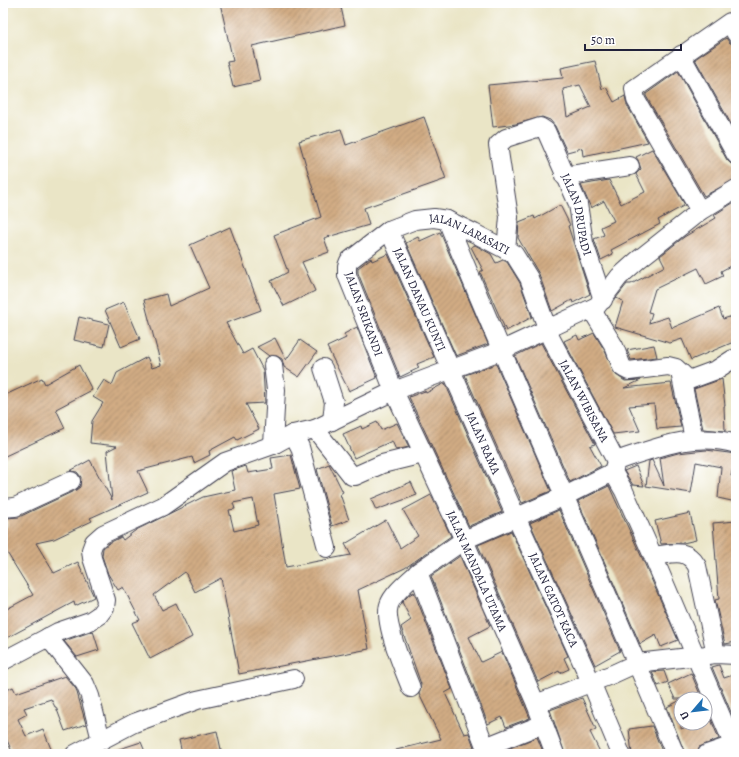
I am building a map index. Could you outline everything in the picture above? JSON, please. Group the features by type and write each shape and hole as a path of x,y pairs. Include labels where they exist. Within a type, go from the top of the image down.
{"street":[{"path":"700,211 636,100 634,89 730,22 736,34"},
{"path":"681,55 736,155"},
{"name":"JALAN DRUPADI","path":"506,250 509,217 498,145 506,138 538,127 546,131 564,176 578,204 584,243 598,304 596,317 614,346 622,367 624,370 628,371 668,366 680,372"},
{"path":"564,176 630,166"},
{"path":"3,661 48,637 90,621 99,615 106,600 91,555 94,542 103,534 163,506 225,462 273,445 293,434 315,429 394,392 500,352 598,304 619,277 700,211 736,189"},
{"name":"JALAN LARASATI","path":"389,230 415,220 434,218 447,220 506,250 518,259 529,278 547,330"},
{"path":"447,220 500,352 565,496 675,754"},
{"name":"JALAN DANAU KUNTI","path":"389,230 450,370"},
{"name":"JALAN SRIKANDI","path":"389,230 350,261 346,269 347,275 394,392"},
{"name":"JALAN WIBISANA","path":"547,330 615,467 624,492 735,746"},
{"path":"680,372 685,378 693,379 716,370 733,359"},
{"path":"273,365 276,390 273,445"},
{"path":"323,368 334,402 332,421"},
{"name":"JALAN RAMA","path":"450,370 516,517"},
{"path":"680,372 694,439"},
{"name":"JALAN MANDALA UTAMA","path":"394,392 464,540 536,704 555,754"},
{"path":"315,429 352,476 382,464 423,454"},
{"path":"293,434 300,447 327,548"},
{"path":"411,688 395,643 388,615 389,605 394,597 418,572 464,540 565,496 615,467 656,448 694,439 712,439 736,444"},
{"path":"3,508 15,507 71,481"},
{"name":"JALAN GATOT KACA","path":"516,517 591,682 621,754"},
{"path":"653,556 681,553 688,554 693,558 697,566 716,654"},
{"path":"418,572 486,751 543,724"},
{"path":"48,637 85,684 90,696 89,749"},
{"path":"536,704 637,663 716,654 736,655"},
{"path":"89,749 134,723 198,700 294,679"},
{"path":"707,754 735,746"}],"building":[{"path":"220,3 340,3 345,25 252,46 260,81 233,87 227,62 233,61"},
{"path":"726,38 730,43 736,44 736,133 695,59"},
{"path":"595,61 602,89 606,87 614,102 625,96 627,105 648,142 583,156 582,148 567,152 555,126 550,120 542,117 516,124 493,127 488,85 563,78 561,68","holes":["580,85 591,107 567,117 563,89"]},
{"path":"678,71 727,160 731,164 736,165 736,179 704,196 646,96 646,94"},
{"path":"424,117 446,179 364,208 369,225 324,238 329,252 302,262 315,291 284,306 271,281 288,272 274,235 321,217 299,141 341,129 346,145"},
{"path":"652,149 685,205 658,220 660,224 611,250 613,254 601,260 594,239 604,235 601,227 614,221 604,201 591,208 581,185 609,180 621,204 645,192 636,174 641,169 636,157"},
{"path":"736,201 736,263 721,271 723,276 706,284 698,268 655,289 648,312 652,313 649,323 668,317 672,328 719,308 723,319 736,315 736,341 691,360 682,339 670,343 615,327 623,301 616,298 627,284 631,284 665,266 660,256 684,237 716,218 714,215"},
{"path":"560,205 570,225 568,226 590,294 573,303 572,300 552,311 539,274 518,238 519,222 534,216 535,219"},
{"path":"230,227 261,310 226,323 243,354 252,349 263,370 265,403 246,404 259,429 237,440 235,437 209,451 210,455 194,463 192,457 138,471 148,492 90,518 92,521 54,539 36,543 54,573 78,562 94,597 75,606 74,602 3,640 3,611 33,595 6,551 3,551 3,527 8,526 6,518 19,517 76,490 80,487 81,477 77,472 70,471 90,460 112,500 107,451 117,446 90,443 92,421 103,403 93,397 104,380 112,385 117,373 147,357 152,368 161,365 144,300 166,294 169,306 209,288 190,245"},
{"path":"440,232 488,344 456,356 406,243 418,237 420,241"},
{"path":"475,245 491,254 496,263 503,260 507,262 520,283 532,317 506,331 480,272 483,270 471,247"},
{"path":"388,254 434,357 417,364 419,368 400,377 358,273 358,268 371,258 372,261"},
{"path":"124,302 140,339 121,347 105,310"},
{"path":"79,317 109,324 104,347 74,340"},
{"path":"357,327 377,378 349,391 327,347 346,338 344,334"},
{"path":"594,333 605,351 616,375 625,381 641,380 624,388 671,383 681,427 657,429 654,404 629,406 640,431 613,434 564,341 577,335 579,340"},
{"path":"275,338 286,360 300,340 317,352 299,377 284,367 282,359 277,356 269,356 257,347"},
{"path":"541,343 595,444 590,446 601,466 570,482 515,356"},
{"path":"654,345 657,357 631,360 627,350"},
{"path":"496,364 551,491 522,503 465,375"},
{"path":"79,365 92,390 56,409 65,428 3,457 3,396 42,378 45,384"},
{"path":"722,379 725,406 725,431 703,429 694,389"},
{"path":"445,383 502,512 469,526 409,397 425,391 426,393"},
{"path":"377,422 381,430 397,423 409,447 396,450 392,441 354,458 343,434 361,426 362,429"},
{"path":"706,450 736,454 731,476 736,477 736,502 718,498 721,467 696,462 691,493 646,486 649,461 652,460 664,486 660,458 678,453"},
{"path":"291,455 300,489 274,494 286,567 351,555 345,544 386,520 400,548 418,536 403,510 431,495 451,536 405,568 358,590 369,649 239,674 221,578 195,592 185,572 154,595 162,610 176,603 192,637 150,659 132,623 140,620 123,587 118,590 108,574 102,556 103,548 121,537 123,540 136,530 203,497 235,490 231,471 246,466 248,473 273,469 271,458","holes":["253,499 258,525 234,531 229,510 235,509 233,503"]},
{"path":"329,464 343,492 340,494 349,520 332,526 317,469"},
{"path":"636,466 644,486 633,485 624,471"},
{"path":"411,482 417,495 376,510 371,499"},
{"path":"609,486 678,640 661,647 656,635 640,644 578,501"},
{"path":"559,510 620,651 595,665 530,523"},
{"path":"690,513 696,540 683,543 661,544 655,521"},
{"path":"736,521 736,642 725,644 715,600 719,599 713,523"},
{"path":"511,531 568,656 564,658 569,669 560,673 559,671 538,682 478,545"},
{"path":"460,556 490,626 469,637 481,662 502,652 530,718 506,727 502,717 488,724 431,576"},
{"path":"414,592 452,689 445,693 464,734 469,733 474,747 459,752 460,754 397,754 396,750 441,739 419,694 421,684 401,627 411,620 402,602"},
{"path":"93,631 99,650 77,657 64,641"},
{"path":"719,665 724,678 736,674 736,724 712,667"},
{"path":"664,671 668,682 658,686 652,672"},
{"path":"691,673 699,691 673,691 673,695 668,684"},
{"path":"65,676 76,689 86,724 65,731 56,707 51,699 24,708 27,714 18,719 26,736 43,729 53,754 13,754 3,731 3,692 13,687 16,693"},
{"path":"582,698 596,729 590,732 601,754 565,754 550,710"},
{"path":"673,704 673,723 667,707"},
{"path":"713,724 719,739 699,747 697,754 685,754 676,731 713,731"},
{"path":"652,726 663,754 632,754 629,729"},
{"path":"217,731 222,754 182,754 179,740"},
{"path":"537,737 544,754 498,754 498,753"},
{"path":"141,742 146,754 111,754 110,752"}]}
